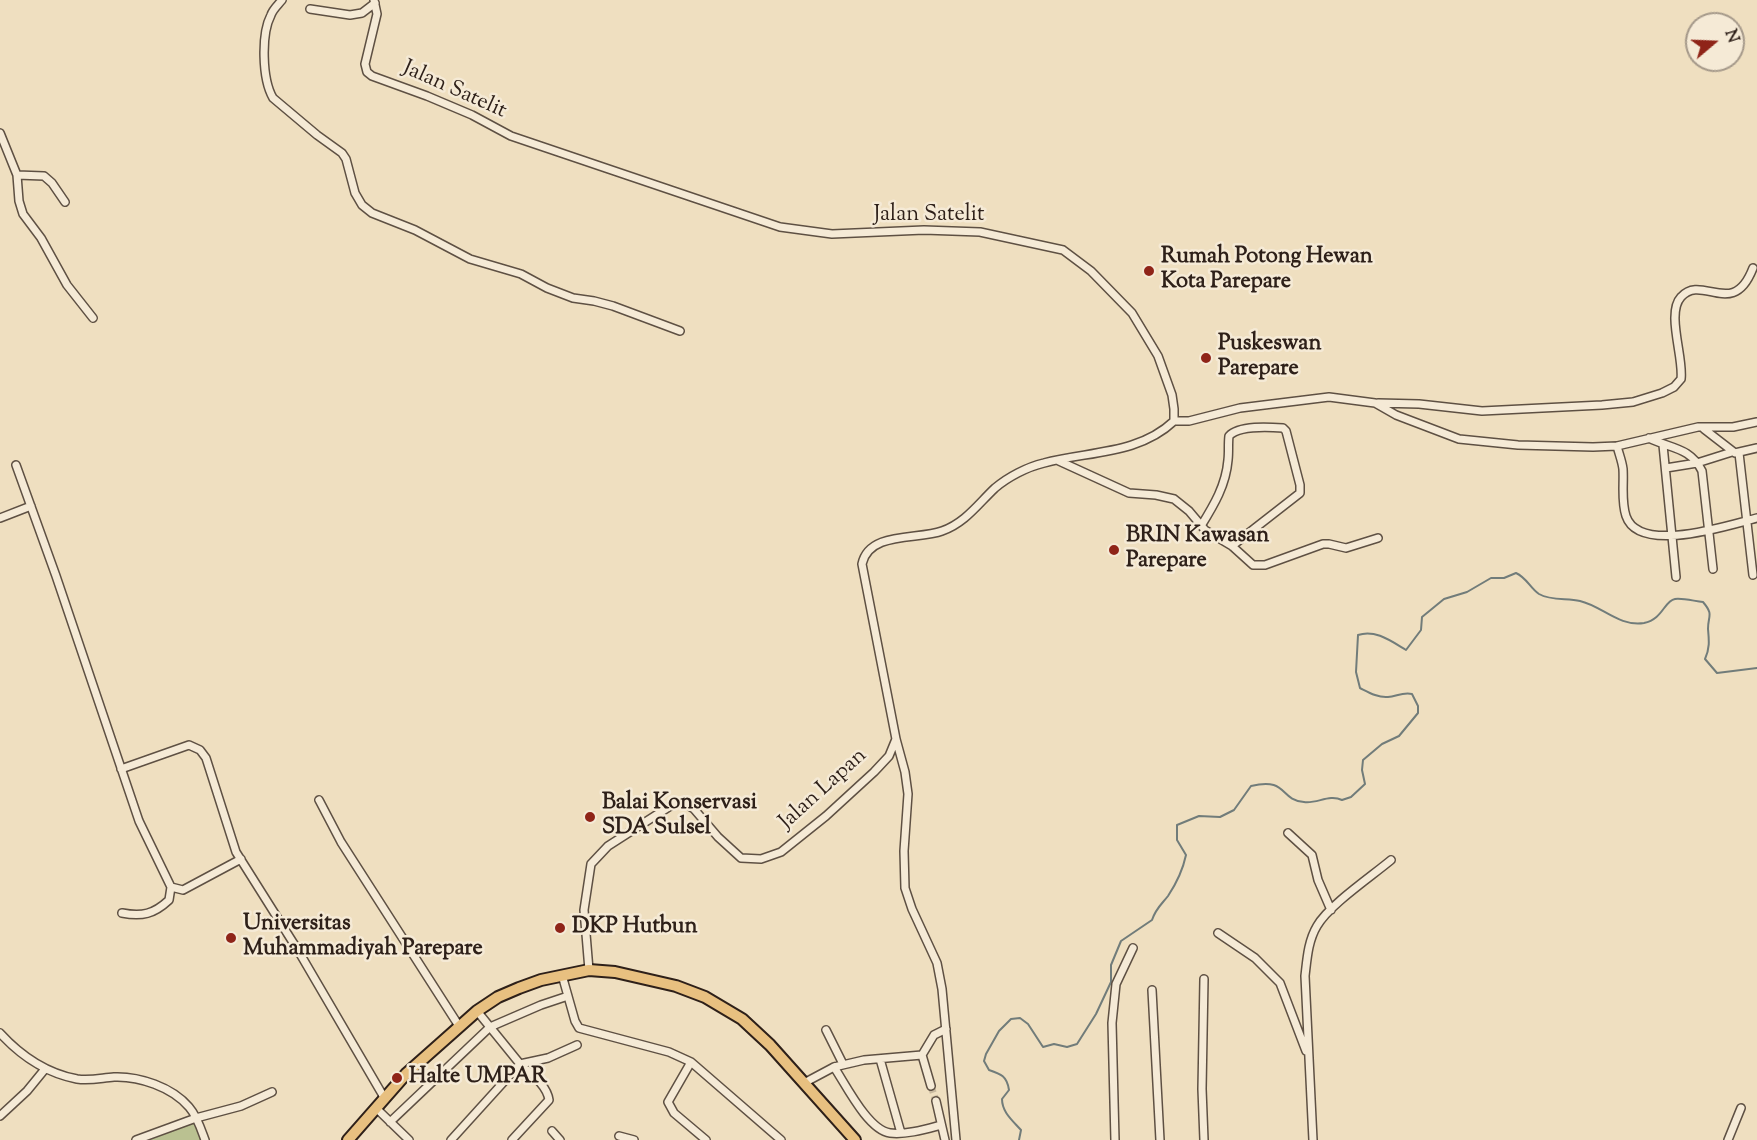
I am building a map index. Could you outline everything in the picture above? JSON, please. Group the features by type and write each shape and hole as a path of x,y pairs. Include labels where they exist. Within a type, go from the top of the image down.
{"highway":[{"path":"348,1140 406,1074 477,1011 498,997 519,988 562,975 589,970 615,972 676,986 705,997 742,1019 770,1045 855,1140"}],"street":[{"path":"282,0 270,16 265,37 266,77 269,91 273,98 342,153 346,159 355,193 362,205 383,219 415,230 470,259 521,274 547,288 573,298 613,306 680,331"},
{"path":"310,9 350,15 362,13 375,1"},
{"name":"Jalan Satelit","path":"375,1 377,14 365,64 367,72 381,80 472,115 511,136 780,227 832,234 924,230 980,232 1063,250 1091,271 1132,312 1158,356 1172,395 1174,421"},
{"path":"0,133 17,175 19,201 23,214 41,238 68,285 93,318"},
{"path":"17,175 44,176 52,183 65,202"},
{"path":"956,1140 942,989 937,963 912,909 905,888 904,851 908,794 862,564 864,556 882,542 930,535 951,527 967,517 998,486 1021,472 1044,463 1117,450 1140,442 1174,421 1189,421 1240,408 1318,398 1491,411 1633,402 1662,393 1674,387 1681,379 1676,308 1681,297 1694,290 1719,294 1737,292 1748,282 1753,268"},
{"path":"1375,403 1396,415 1459,439 1518,445 1617,446 1698,427 1733,427 1757,422"},
{"path":"1698,427 1710,432 1735,452 1753,575"},
{"path":"1201,526 1214,506 1224,483 1231,433 1238,430 1284,428 1300,485 1300,493 1232,546"},
{"path":"1650,438 1664,445 1681,449 1697,463 1702,471 1713,569"},
{"path":"1664,445 1676,577"},
{"path":"1617,446 1623,466 1626,517 1631,525 1650,534 1672,536 1757,518"},
{"path":"1666,468 1757,448"},
{"path":"1058,460 1129,493 1174,499 1189,511 1201,526 1232,546 1253,565 1261,566 1323,544 1346,548 1378,538"},
{"path":"16,465 139,821 171,887 169,900 155,912 136,916 122,913"},
{"path":"0,518 31,506"},
{"name":"Jalan Lapan","path":"589,970 584,910 591,864 608,846 675,803 684,803 694,809 718,837 741,858 761,860 781,852 826,816 889,756 896,740"},
{"path":"121,769 189,745 200,750 209,766 236,852 299,952 385,1099"},
{"path":"319,800 341,842 459,1026"},
{"path":"1288,833 1312,855 1318,880 1331,910"},
{"path":"171,887 183,890 241,859"},
{"path":"1313,1140 1305,976 1307,955 1318,924 1331,910 1391,860"},
{"path":"1218,933 1255,958 1281,982 1308,1056"},
{"path":"1115,1140 1112,1023 1116,984 1133,948"},
{"path":"562,975 575,1021 583,1030 623,1038 669,1052 691,1062 781,1140"},
{"path":"1204,979 1202,1089 1204,1140"},
{"path":"1152,990 1160,1140"},
{"path":"390,1122 490,1028 541,1005 568,996"},
{"path":"477,1011 520,1064 548,1092 549,1100 512,1140"},
{"path":"931,1086 922,1055 934,1035 946,1029"},
{"path":"826,1030 843,1064"},
{"path":"0,1032 25,1057 45,1070 76,1079 129,1078 152,1084 180,1099 196,1118 205,1140"},
{"path":"451,1140 520,1064 548,1058 578,1045"},
{"path":"804,1083 843,1064 922,1055"},
{"path":"880,1059 901,1133"},
{"path":"691,1062 668,1102 669,1106 705,1140"},
{"path":"834,1067 872,1122 885,1132 901,1133 941,1125"},
{"path":"0,1116 27,1091 45,1070"},
{"path":"136,1140 196,1118 241,1106 272,1092"},
{"path":"936,1101 945,1140"},
{"path":"1728,1140 1741,1108"},
{"path":"376,1110 409,1140"},
{"path":"552,1131 560,1140"},
{"path":"619,1136 634,1140"}],"green space":[{"path":"196,1121 203,1140 146,1140"}],"waterway":[{"path":"1019,1140 1021,1130 1008,1116 1002,1104 1002,1099 1009,1090 1007,1082 1000,1074 989,1070 984,1061 986,1054 999,1031 1011,1019 1020,1018 1028,1024 1043,1047 1054,1044 1067,1047 1077,1044 1096,1014 1111,982 1111,965 1121,941 1152,920 1179,876 1186,855 1177,840 1177,825 1199,816 1220,817 1234,810 1251,786 1263,784 1271,784 1290,797 1304,802 1332,798 1342,800 1351,797 1365,784 1362,770 1363,760 1382,744 1399,736 1418,713 1418,706 1412,694 1384,697 1360,688 1356,672 1358,635 1377,635 1406,650 1421,630 1422,617 1444,599 1467,592 1491,578 1504,578 1516,573 1539,594 1580,601 1627,622 1650,621 1671,600 1685,599 1703,602 1710,615 1709,640 1705,659 1717,673 1757,668"}],"tunnel":[{"path":"931,1086 936,1101"}],"place":[{"name":"Rumah Potong Hewan Kota Parepare","path":"1149,271"},
{"name":"Puskeswan Parepare","path":"1206,358"},
{"name":"BRIN Kawasan Parepare","path":"1114,550"},
{"name":"Balai Konservasi SDA Sulsel","path":"590,817"},
{"name":"DKP Hutbun","path":"560,928"},
{"name":"Universitas Muhammadiyah Parepare","path":"231,938"},
{"name":"Halte UMPAR","path":"397,1078"}]}
